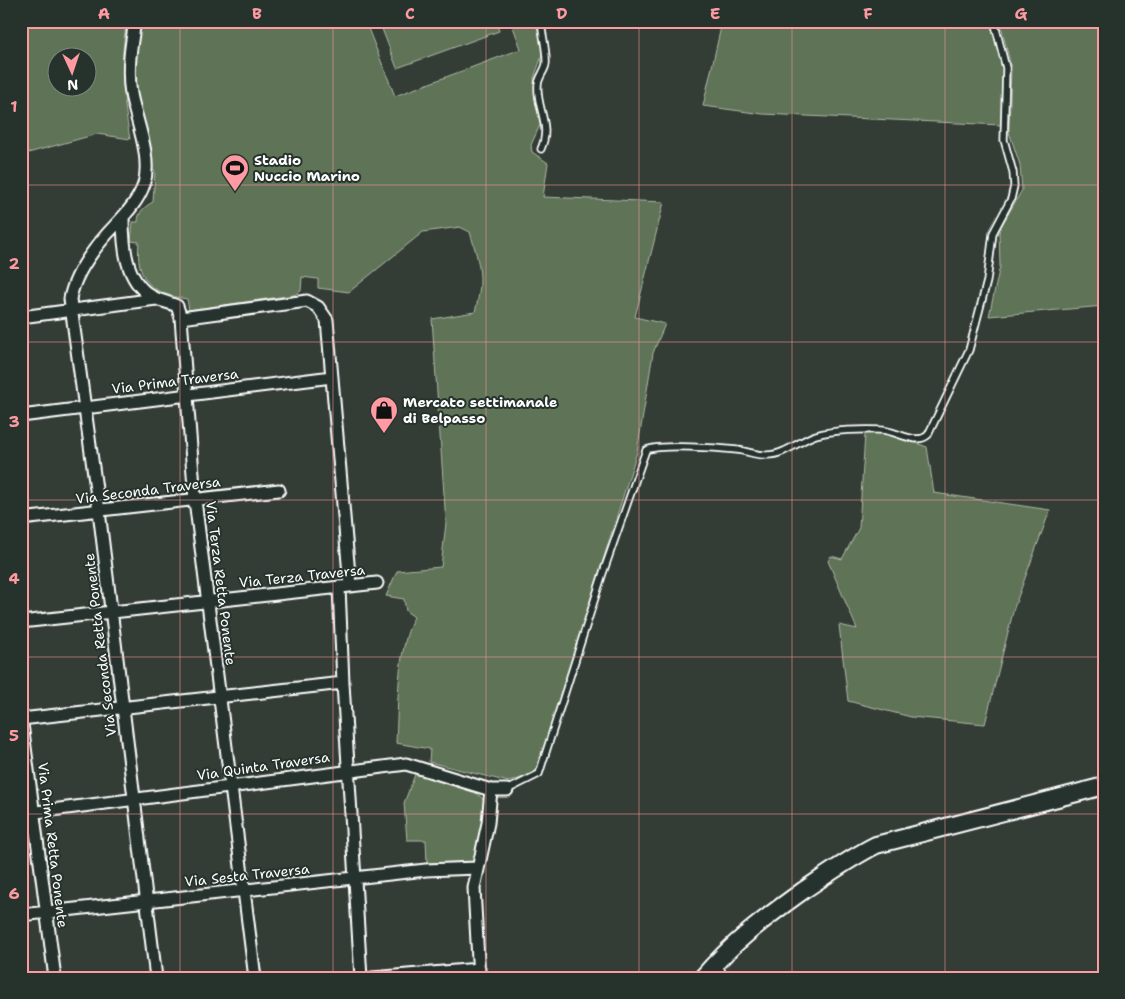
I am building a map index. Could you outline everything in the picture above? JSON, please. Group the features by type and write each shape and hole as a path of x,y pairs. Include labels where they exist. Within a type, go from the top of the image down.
{"street":[{"name":"Via Seconda Retta Ponente","path":"135,21 130,47 129,76 145,169 144,184 138,197 89,258 72,288 72,310 99,511 156,978"},
{"path":"123,217 123,248 136,281 156,299 177,306 182,318 307,301 318,307 327,320 345,587 343,683 361,978"},
{"path":"21,317 156,299"},
{"name":"Via Terza Retta Ponente","path":"182,318 195,500 255,978"},
{"name":"Via Prima Traversa","path":"21,416 332,377"},
{"name":"Via Seconda Traversa","path":"21,519 279,490"},
{"name":"Via Terza Traversa","path":"21,622 377,583"},
{"path":"21,718 343,683"},
{"name":"Via Prima Retta Ponente","path":"21,718 55,978"},
{"name":"Via Quinta Traversa","path":"21,814 348,770 406,764 490,790 507,790"},
{"path":"702,978 717,960 758,923 852,857 876,845 1104,786"},
{"path":"372,978 479,973 474,888 477,868 482,859 488,822 490,790"},
{"name":"Via Sesta Traversa","path":"21,915 426,870 477,868"}],"lane":[{"path":"541,21 546,57 545,67 538,84 545,127 545,140 541,149"},
{"path":"507,790 539,774 603,573 646,450 694,448 738,450 774,455 815,435 828,432 888,430 917,440 924,439 928,435 970,350 987,282 993,233 1011,199 1014,186 1014,172 1004,140 1006,68 994,21"},
{"path":"717,960 724,978"}],"green space":[{"path":"21,21 127,21 123,51 123,80 130,139 97,134 21,155"},
{"path":"141,21 365,21 395,96 521,49 511,21 538,21 543,53 534,78 540,125 531,145 532,152 548,163 543,197 664,202 635,317 665,324 653,353 637,452 536,773 509,782 429,762 430,749 396,743 401,661 408,630 414,617 406,611 404,599 386,596 397,571 441,567 446,523 432,319 475,312 480,272 470,232 460,227 423,232 349,292 318,288 318,279 302,277 301,291 294,295 189,310 187,299 174,297 155,289 143,275 138,255 139,242 131,241 133,222 138,222 142,210 153,202 155,171 150,170 151,151 139,103 135,76"},
{"path":"379,21 496,21 499,31 397,68"},
{"path":"730,21 991,21 1003,68 1001,125 763,114 703,106 721,27"},
{"path":"1000,21 1104,21 1104,306 989,316 1000,266 999,230 1022,190 1020,165 1009,132 1011,67"},
{"path":"886,432 927,447 934,493 1050,510 1014,608 985,724 911,717 848,701 839,625 857,629 828,561 831,556 842,559 859,528 865,434"},
{"path":"416,772 475,792 486,804 478,858 474,862 427,863 426,840 407,840 404,803"}],"place":[{"name":"Stadio Nuccio Marino","path":"235,192"},
{"name":"Mercato settimanale di Belpasso","path":"384,434"}]}
